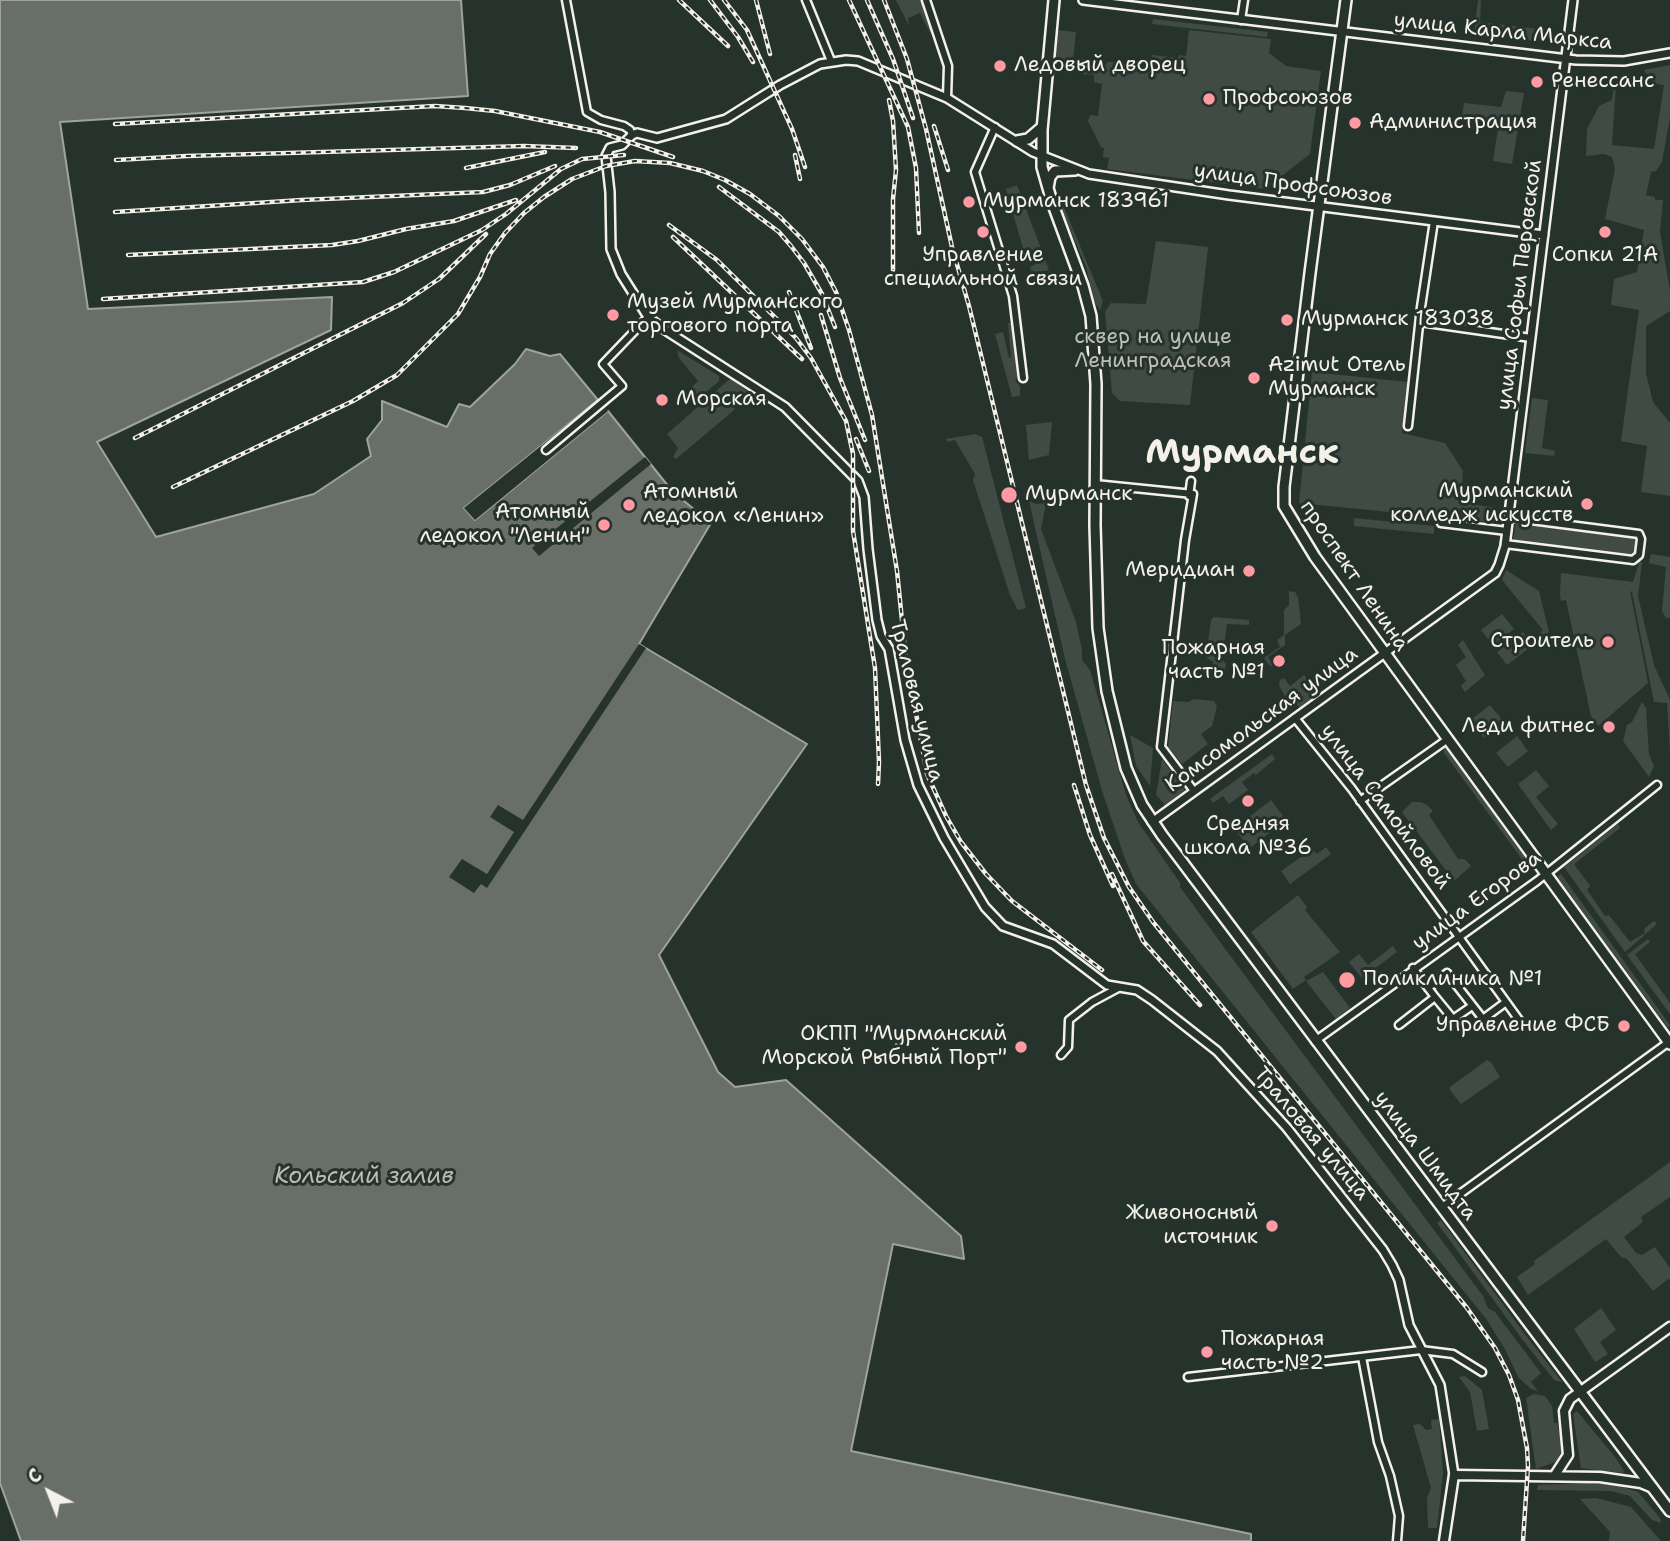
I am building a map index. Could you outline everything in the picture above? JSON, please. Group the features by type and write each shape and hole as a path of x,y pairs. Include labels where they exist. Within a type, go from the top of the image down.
{"main road":[{"name":"улица Шмидта","path":"1054,0 1041,155 1048,190 1083,286 1091,316 1096,384 1098,628 1107,691 1126,768 1152,822 1670,1511"},
{"name":"проспект Ленина","path":"1346,0 1284,488 1284,506 1316,559 1670,1042"},
{"path":"1017,141 1028,139 1042,127"},
{"path":"1048,190 1050,177 1055,171 1075,170"},
{"path":"1555,1475 1569,1455 1564,1411 1570,1399 1670,1327"},
{"path":"1444,1541 1454,1475 1555,1475 1618,1479 1642,1483 1653,1488"}],"street":[{"path":"566,0 587,112 601,120 624,126 632,135"},
{"path":"547,450 622,386 603,364 648,317 614,258 610,240 610,192 606,151 622,145 637,133 657,138 726,120 787,81 831,61 806,0"},
{"path":"926,0 948,66 947,98"},
{"name":"улица Карла Маркса","path":"1083,0 1566,58 1624,61 1670,53"},
{"path":"1154,9 1155,0"},
{"path":"1241,20 1244,0"},
{"name":"улица Софьи Перовской","path":"1495,573 1507,531 1573,0"},
{"name":"улица Профсоюзов","path":"831,61 858,61 947,98 1041,155 1075,170 1102,177 1544,235"},
{"path":"995,127 975,172 1013,296 1023,378"},
{"path":"1408,426 1434,221"},
{"name":"Траловая улица","path":"648,317 792,413 853,476 864,497 867,549 877,620 881,636 889,649 905,740 918,785 976,893 1003,926 1053,944 1098,979 1118,988 1137,990 1200,1035 1260,1097 1383,1250 1399,1280 1409,1325 1440,1385 1454,1475"},
{"path":"1420,321 1531,338"},
{"path":"1191,481 1161,747 1194,791"},
{"path":"1095,484 1191,494"},
{"path":"1505,544 1633,560 1639,555 1641,540 1639,534 1508,517"},
{"path":"1441,523 1507,531"},
{"name":"Комсомольская улица","path":"1152,822 1495,573"},
{"name":"улица Самойловой","path":"1295,718 1360,801 1519,1020"},
{"path":"1360,801 1448,739"},
{"name":"улица Егорова","path":"1315,1041 1546,874 1657,785"},
{"path":"1413,968 1453,1019 1472,1006"},
{"path":"1428,988 1447,973 1483,1019 1506,1002"},
{"path":"1061,1055 1068,1047 1069,1020 1103,995 1118,988"},
{"path":"1399,1025 1435,997"},
{"path":"1442,1208 1670,1042"},
{"path":"1188,1377 1421,1350 1453,1354 1482,1372"},
{"path":"1362,1357 1378,1441 1390,1476 1399,1516 1397,1541"}],"green space":[{"path":"896,0 923,0 936,30 930,33 920,13 908,18 909,26"},
{"path":"1478,0 1481,0 1480,22 1546,30 1544,42 1474,34"},
{"path":"1153,19 1268,32 1267,37 1152,24"},
{"path":"1056,30 1076,32 1072,70 1052,68"},
{"name":"Профсоюзов","path":"1189,30 1271,39 1269,53 1286,66 1321,71 1310,154 1265,189 1107,169 1109,158 1103,157 1104,148 1088,121 1090,115 1098,116 1102,84 1094,82 1094,75 1080,74 1081,68 1101,70 1108,62 1151,63 1152,55 1178,58 1179,55 1186,56"},
{"path":"1670,65 1670,117 1662,162 1656,171 1651,172 1646,195 1655,197 1655,200 1663,200 1660,232 1670,291 1670,311 1646,326 1646,373 1653,402 1670,423 1670,496 1641,492 1647,446 1621,441 1639,310 1611,305 1614,279 1637,272 1644,230 1605,219 1615,169 1612,157 1604,154 1586,156 1587,129 1599,106 1612,100 1616,83 1612,145 1654,149 1664,85 1652,83 1644,70"},
{"path":"1506,91 1524,93 1512,164 1493,161 1499,123 1462,117 1464,103 1501,107"},
{"path":"1017,185 1049,270 1032,274 1030,267 1036,264 1032,254 1025,255 1006,189"},
{"path":"1063,205 1103,301 1100,310 1094,301 1086,267 1061,207"},
{"name":"сквер на улице Ленинградская","path":"1156,241 1208,247 1190,405 1120,401 1112,393 1105,312 1111,303 1146,304"},
{"path":"1008,323 1012,323 1018,376 1015,381 1020,386 1020,396 1012,397 995,334 1003,332 1009,358 1011,357"},
{"path":"677,350 719,376 719,381 698,399 691,388 698,381 679,358"},
{"path":"1312,372 1408,382 1402,433 1445,443 1463,471 1461,503 1492,507 1490,522 1299,503"},
{"path":"731,378 752,395 750,398 738,395 739,402 733,411 676,459 673,457 678,448 667,434"},
{"path":"1532,398 1548,400 1542,448 1555,451 1554,456 1525,453"},
{"path":"1052,422 1049,455 1029,460 1026,425"},
{"path":"975,434 982,437 1026,608 1018,610 1010,595 973,480 975,474 955,440 948,442 946,439"},
{"path":"1029,501 1036,504 1046,503 1041,529 1076,622 1082,660 1090,670 1126,795 1138,822 1180,883 1180,887 1226,950 1483,1296 1488,1308 1495,1312 1541,1373 1531,1382 1538,1391 1531,1389 1518,1377 1487,1320 1136,884 1103,794 1065,659"},
{"path":"1354,518 1434,526 1434,534 1354,526"},
{"path":"1516,521 1637,536 1634,557 1513,542"},
{"path":"1651,554 1670,557 1670,618 1666,618 1662,611 1666,567 1649,563"},
{"name":"Строитель","path":"1640,560 1642,563 1638,596 1654,665 1670,700 1670,752 1667,703 1654,702 1632,592 1630,591 1648,683 1598,726 1591,716 1566,600 1561,601 1560,596 1561,573 1633,582"},
{"path":"1506,570 1539,591 1549,632 1535,642 1532,639 1543,630 1502,580"},
{"path":"1289,591 1295,592 1298,597 1301,624 1285,635 1285,645 1268,657 1273,665 1270,666 1264,658 1280,647 1277,640 1284,635 1284,610 1289,605"},
{"path":"1502,614 1514,629 1493,645 1481,630"},
{"path":"1214,617 1249,620 1249,625 1227,624 1222,660 1226,664 1224,674 1212,672 1213,662 1206,657 1211,620"},
{"path":"1523,632 1533,645 1507,665 1497,652"},
{"path":"1463,640 1485,675 1465,692 1461,686 1466,681 1456,665 1466,657 1458,645"},
{"path":"1304,675 1319,697 1302,709 1285,696 1279,686 1280,680 1284,678 1290,686"},
{"path":"1194,699 1214,701 1217,706 1212,726 1201,734 1208,744 1182,764 1168,747 1173,701 1188,702"},
{"path":"1642,702 1646,708 1649,755 1654,766 1649,777 1623,741 1627,725 1632,722"},
{"path":"1490,705 1504,722 1484,738 1471,720"},
{"path":"1130,735 1153,748 1150,786 1136,766"},
{"path":"1517,736 1528,751 1508,767 1496,753"},
{"path":"1447,748 1531,865 1527,866 1444,753"},
{"path":"1272,754 1275,759 1256,775 1254,773 1242,782 1248,790 1229,804 1223,796 1213,803 1210,799"},
{"path":"1162,759 1185,790 1166,806 1156,795"},
{"path":"1536,770 1549,786 1536,797 1558,824 1551,830 1518,784"},
{"path":"1271,800 1286,820 1250,848 1234,829"},
{"path":"1412,802 1427,805 1433,811 1429,815 1458,859 1465,859 1471,866 1454,881 1402,812"},
{"path":"1618,824 1620,828 1574,864 1590,886 1587,890 1605,916 1609,915 1630,942 1645,933 1644,929 1654,921 1657,924 1625,952 1564,867"},
{"path":"1326,847 1331,854 1290,884 1281,871 1312,849 1317,854"},
{"path":"1561,874 1670,1025 1668,1028 1557,877"},
{"path":"1298,895 1307,907 1305,910 1340,952 1304,977 1306,980 1293,989 1251,932"},
{"path":"1648,939 1650,942 1635,954 1670,1003 1670,1014 1627,955"},
{"path":"1393,946 1397,952 1362,978 1349,962 1359,954 1368,965"},
{"path":"1323,972 1350,1008 1336,1019 1306,981"},
{"path":"1487,1060 1500,1077 1461,1104 1450,1087"},
{"path":"1670,1162 1670,1197 1641,1217 1643,1222 1624,1237 1636,1253 1642,1255 1655,1247 1670,1268 1670,1280 1653,1291 1627,1259 1621,1257 1606,1239 1528,1295 1517,1277 1535,1264 1534,1261"},
{"path":"1441,1220 1562,1382 1554,1380 1522,1339 1437,1223"},
{"path":"1601,1308 1616,1330 1600,1342 1608,1354 1595,1362 1574,1329"},
{"path":"1465,1376 1482,1390 1489,1429 1477,1431 1470,1392 1459,1377"},
{"path":"1534,1394 1545,1396 1552,1406 1554,1423 1557,1423 1563,1446 1555,1462 1536,1469 1526,1398"},
{"path":"1577,1411 1615,1457 1623,1473 1581,1468 1573,1414"},
{"path":"1439,1419 1443,1472 1437,1528 1428,1528 1427,1498 1431,1488 1413,1425 1420,1424 1426,1430 1432,1429 1431,1420"},
{"path":"1538,1485 1617,1485 1638,1492 1660,1518 1661,1523 1652,1520 1630,1496 1611,1491 1537,1490"},
{"path":"1596,1498 1631,1507 1661,1541 1609,1541 1610,1532 1580,1499"}],"water":[{"name":"Кольский залив","path":"0,0 461,0 468,96 60,122 88,309 332,297 331,330 97,442 156,537 314,494 371,456 367,439 382,420 382,401 447,427 459,404 470,407 515,364 526,349 550,356 560,354 598,400 464,508 475,520 608,411 673,492 711,523 639,644 807,744 659,955 718,1072 735,1087 786,1080 961,1236 964,1259 893,1244 851,1451 1251,1534 1251,1541 21,1541 0,1483"}],"pier":[{"path":"598,400 600,402 469,508 475,516 605,409 608,411 475,520 464,508"},
{"path":"645,457 651,464 539,556 532,548"},
{"path":"639,644 646,648 487,888 481,884 474,893 449,877 462,859 487,874 514,832 490,817 498,805 523,820"}],"railway":[{"path":"679,0 728,46"},
{"path":"710,0 753,62"},
{"path":"724,0 747,30 792,129 805,167"},
{"path":"756,0 770,54"},
{"path":"849,0 908,127 916,168 919,233"},
{"path":"867,0 893,59 913,118"},
{"path":"884,0 907,59 926,129 952,247 969,306 1086,785 1104,838 1129,887 1153,922 1467,1308 1495,1348 1518,1400 1527,1448 1523,1541"},
{"path":"889,100 896,170 893,199 893,270"},
{"path":"115,124 435,106 495,111 600,132 673,157"},
{"path":"934,126 948,170"},
{"path":"116,160 524,146 576,148"},
{"path":"466,168 545,152"},
{"path":"103,299 363,282 394,272 482,230 561,169 582,159 624,155"},
{"path":"795,155 800,179"},
{"path":"173,487 353,401 397,375 458,314 490,254 505,233 544,197 572,179 606,166 635,161 670,163 703,171 725,180 750,194 779,216 802,239 823,267 836,292 872,415 897,571 906,660"},
{"path":"115,212 483,192 510,185 555,166"},
{"path":"719,187 779,232 791,246 822,294 835,327"},
{"path":"128,255 332,245 454,221 516,200"},
{"path":"669,225 717,260 796,338 811,358 846,421 853,454 853,531 875,668 878,784"},
{"path":"135,438 403,303 439,279 486,234"},
{"path":"673,237 802,359"},
{"path":"789,292 811,348"},
{"path":"821,315 840,378 865,440"},
{"path":"856,439 869,471"},
{"path":"905,652 927,774 961,842 1012,901 1102,970"},
{"path":"1074,785 1090,835 1113,886"},
{"path":"1112,874 1143,941 1200,1005"}],"place":[{"name":"Ледовый дворец","path":"1000,66"},
{"name":"Ренессанс","path":"1537,82"},
{"name":"Профсоюзов","path":"1209,99"},
{"name":"Администрация","path":"1355,123"},
{"name":"Мурманск 183961","path":"969,202"},
{"name":"Управление специальной связи","path":"983,232"},
{"name":"Сопки 21А","path":"1605,232"},
{"name":"Музей Мурманского торгового порта","path":"613,315"},
{"name":"Мурманск 183038","path":"1287,320"},
{"name":"Azimut Отель Мурманск","path":"1254,378"},
{"name":"Морская","path":"662,400"},
{"name":"Мурманск","path":"1009,495"},
{"name":"Мурманский колледж искусств","path":"1587,504"},
{"name":"Атомный ледокол «Ленин»","path":"629,505"},
{"name":"Атомный ледокол \"Ленин\"","path":"604,525"},
{"name":"Меридиан","path":"1249,571"},
{"name":"Строитель","path":"1608,642"},
{"name":"Пожарная часть №1","path":"1279,661"},
{"name":"Леди фитнес","path":"1609,727"},
{"name":"Средняя школа №36","path":"1248,801"},
{"name":"Поликлиника №1","path":"1347,980"},
{"name":"Управление ФСБ","path":"1624,1026"},
{"name":"ОКПП \"Мурманский Морской Рыбный Порт\"","path":"1021,1047"},
{"name":"Живоносный источник","path":"1272,1226"},
{"name":"Пожарная часть №2","path":"1207,1352"}],"district":[{"name":"Мурманск","path":"1242,454"}]}
